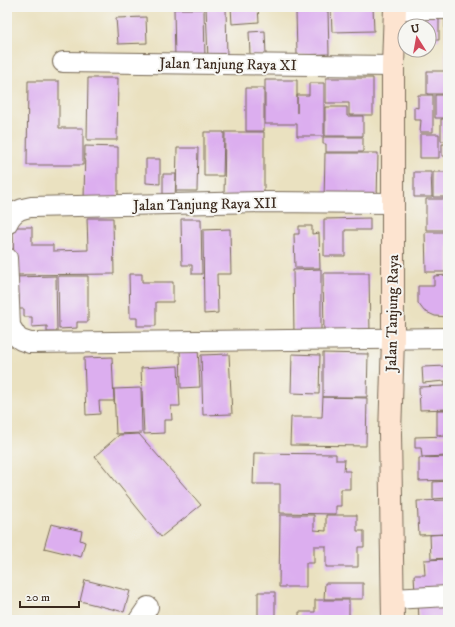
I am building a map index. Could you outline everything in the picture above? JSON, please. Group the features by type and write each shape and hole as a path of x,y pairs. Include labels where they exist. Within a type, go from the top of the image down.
{"main road":[{"name":"Jalan Tanjung Raya","path":"393,610 390,434 393,339 393,66 395,8"}],"street":[{"path":"395,8 448,9"},
{"name":"Jalan Tanjung Raya XI","path":"63,62 393,66"},
{"name":"Jalan Tanjung Raya XII","path":"12,217 32,207 264,202 393,203"},
{"path":"7,258 10,326 17,337 30,343 448,338"},
{"path":"393,610 448,596"}],"building":[{"path":"206,7 226,7 227,59 208,60"},
{"path":"231,7 258,7 259,22 232,24"},
{"path":"373,7 374,31 332,32 331,8"},
{"path":"174,9 204,9 205,59 175,59"},
{"path":"328,11 329,54 297,55 296,12"},
{"path":"420,11 439,11 439,40 437,40 437,18 420,18"},
{"path":"445,13 448,13 448,40 445,40"},
{"path":"146,17 147,43 118,44 116,18"},
{"path":"265,31 266,55 250,55 249,32"},
{"path":"445,49 448,49 448,94 427,94 427,71 446,71"},
{"path":"88,78 118,78 117,140 87,140"},
{"path":"326,78 373,78 373,115 349,115 349,103 326,103"},
{"path":"265,80 297,80 297,95 309,95 309,83 324,83 324,136 297,136 297,124 265,124"},
{"path":"28,81 59,81 59,128 83,128 83,165 27,165"},
{"path":"246,88 264,88 264,131 246,131"},
{"path":"418,95 433,95 433,132 420,132 421,120 414,120 414,107 418,108"},
{"path":"435,95 448,95 448,118 435,118"},
{"path":"325,107 347,107 347,116 363,116 363,136 325,136"},
{"path":"441,119 448,119 448,141 441,141"},
{"path":"204,132 224,132 223,176 204,176"},
{"path":"225,132 264,132 264,198 224,197"},
{"path":"420,134 439,134 439,158 420,158"},
{"path":"323,137 363,137 363,152 326,152 326,144 323,144"},
{"path":"442,144 448,144 448,156 442,156"},
{"path":"85,146 118,147 118,202 84,201"},
{"path":"177,148 198,148 197,191 176,191"},
{"path":"325,153 378,153 377,201 324,201"},
{"path":"146,159 160,159 160,184 146,183"},
{"path":"414,172 431,172 432,197 414,197"},
{"path":"433,172 448,172 448,197 433,197"},
{"path":"163,174 176,174 175,199 163,198"},
{"path":"426,199 448,199 448,230 426,230"},
{"path":"87,218 113,218 114,274 14,275 13,227 32,227 32,245 53,245 53,251 88,250"},
{"path":"370,218 370,230 345,230 345,256 324,256 324,219"},
{"path":"181,219 201,219 202,274 192,274 192,265 182,265"},
{"path":"299,226 312,226 312,234 319,233 320,268 295,268 294,234 299,234"},
{"path":"230,229 231,274 217,274 218,313 204,314 203,230"},
{"path":"425,232 448,232 448,272 426,272"},
{"path":"321,269 321,335 294,335 293,270"},
{"path":"323,273 369,273 370,334 324,335"},
{"path":"129,274 142,274 142,282 173,282 173,302 156,302 156,326 137,326 137,318 130,318"},
{"path":"448,275 448,317 435,316 424,311 418,303 418,286 434,286 434,276"},
{"path":"56,276 57,332 47,332 47,326 32,327 32,317 24,317 24,309 19,309 19,294 12,293 12,277"},
{"path":"58,276 88,276 88,322 77,322 77,328 59,329"},
{"path":"198,348 200,387 181,388 180,349"},
{"path":"323,353 368,354 367,397 323,397"},
{"path":"229,354 232,414 203,415 201,355"},
{"path":"292,354 320,355 319,394 291,393"},
{"path":"112,357 114,401 99,401 100,414 86,415 84,358"},
{"path":"178,366 180,406 171,406 172,420 164,420 164,433 144,434 141,368"},
{"path":"448,366 448,409 420,410 419,387 445,386 445,381 423,383 422,367"},
{"path":"141,388 142,433 116,434 114,389"},
{"path":"323,397 367,398 366,446 290,445 291,417 322,417"},
{"path":"437,410 448,410 448,434 437,435"},
{"path":"139,434 201,505 161,537 95,456 119,435"},
{"path":"448,436 448,456 422,457 421,448 415,448 415,437"},
{"path":"254,453 336,454 336,460 345,460 344,471 350,471 350,489 341,489 341,506 336,506 336,514 280,513 280,484 253,484"},
{"path":"448,457 448,480 419,481 419,458"},
{"path":"448,481 448,498 433,499 433,482"},
{"path":"448,500 448,534 419,535 417,501"},
{"path":"280,515 314,515 314,530 326,531 326,515 357,515 357,531 364,531 364,547 358,547 358,567 326,567 326,546 314,546 314,563 306,563 306,587 279,587"},
{"path":"51,524 82,531 80,540 85,542 81,557 44,548"},
{"path":"448,534 448,558 431,559 430,535"},
{"path":"448,559 448,593 415,594 414,575 425,575 424,560"},
{"path":"85,580 130,591 124,612 80,601"},
{"path":"325,583 363,583 363,599 324,599"},
{"path":"258,592 275,592 275,620 258,620"},
{"path":"315,600 349,600 349,620 299,620 299,612 315,612"},
{"path":"448,601 448,620 419,620 418,602"}]}
